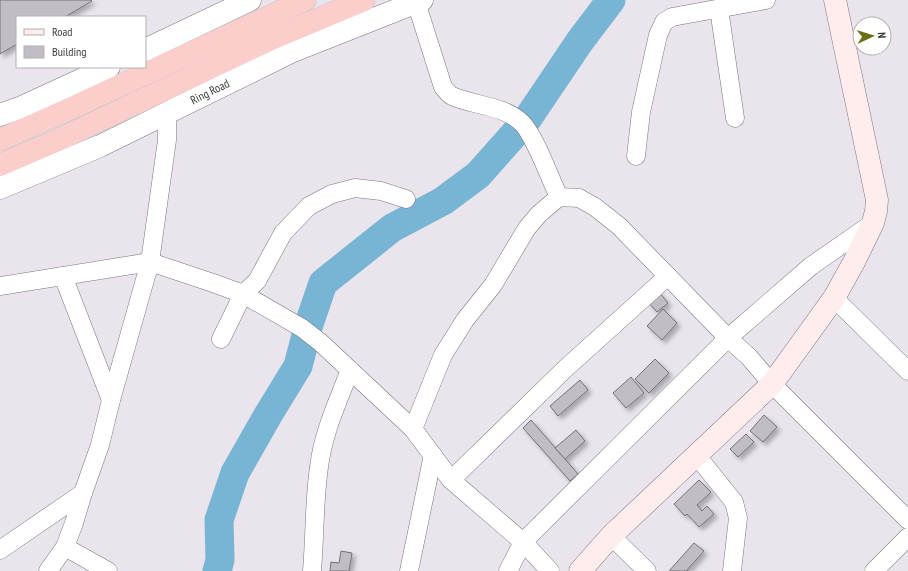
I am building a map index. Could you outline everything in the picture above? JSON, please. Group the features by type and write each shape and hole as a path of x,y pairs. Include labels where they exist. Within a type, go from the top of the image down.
{"highway":[{"path":"0,140 305,0"},
{"name":"Ring Road","path":"0,165 58,140 273,38 364,0"}],"main road":[{"path":"580,571 611,536 698,456 772,384 834,298 873,223 877,200 835,0"}],"street":[{"path":"146,50 250,0"},
{"path":"636,156 641,112 658,35 664,22 672,17 766,0"},
{"path":"419,1 443,87 450,95 503,111 512,115 523,124 533,139 559,197"},
{"name":"Ring Road","path":"0,188 100,146 293,51 419,1"},
{"path":"720,9 735,118"},
{"path":"0,115 22,107 107,68"},
{"path":"48,571 65,547 100,446 111,400 150,262 166,140 167,112"},
{"path":"221,339 243,294 257,281 283,233 309,206 332,194 355,188 381,191 406,199"},
{"path":"414,430 443,355 465,320 493,285 527,228 559,197 579,198 595,207 619,226 728,338 749,357 772,384 908,520"},
{"path":"508,571 523,542 728,338 811,266 873,223"},
{"path":"0,286 150,262 213,282 243,294 302,328 320,342 414,430 451,480 523,542 550,571"},
{"path":"63,276 111,400"},
{"path":"451,480 566,368 668,276"},
{"path":"834,298 908,371"},
{"path":"312,571 314,520 319,465 329,425 350,370"},
{"path":"409,571 433,455"},
{"path":"698,456 734,502 738,518 732,571"},
{"path":"0,550 83,493"},
{"path":"611,536 647,571"},
{"path":"874,571 908,537"},
{"path":"65,547 108,571"}],"building":[{"path":"0,0 92,1 67,16 16,16 16,45 0,54"},
{"path":"658,291 668,303 657,312 647,301"},
{"path":"663,309 677,323 662,340 647,326"},
{"path":"655,359 669,373 649,393 635,379"},
{"path":"631,377 644,393 626,408 613,393"},
{"path":"580,380 588,390 558,416 550,406"},
{"path":"764,415 777,427 763,442 750,431"},
{"path":"531,420 578,474 570,481 523,428"},
{"path":"576,430 585,441 565,459 555,448"},
{"path":"746,434 754,442 738,457 730,449"},
{"path":"699,480 711,492 697,505 702,511 707,506 714,514 699,527 687,514 685,516 674,504"},
{"path":"694,543 704,551 686,571 669,571"},
{"path":"341,551 352,553 349,571 330,571 331,562 339,563"}],"waterway":[{"path":"217,571 220,560 219,520 235,473 298,366 309,324 323,283 392,228 443,201 478,175 526,121 580,41 611,0"}]}
